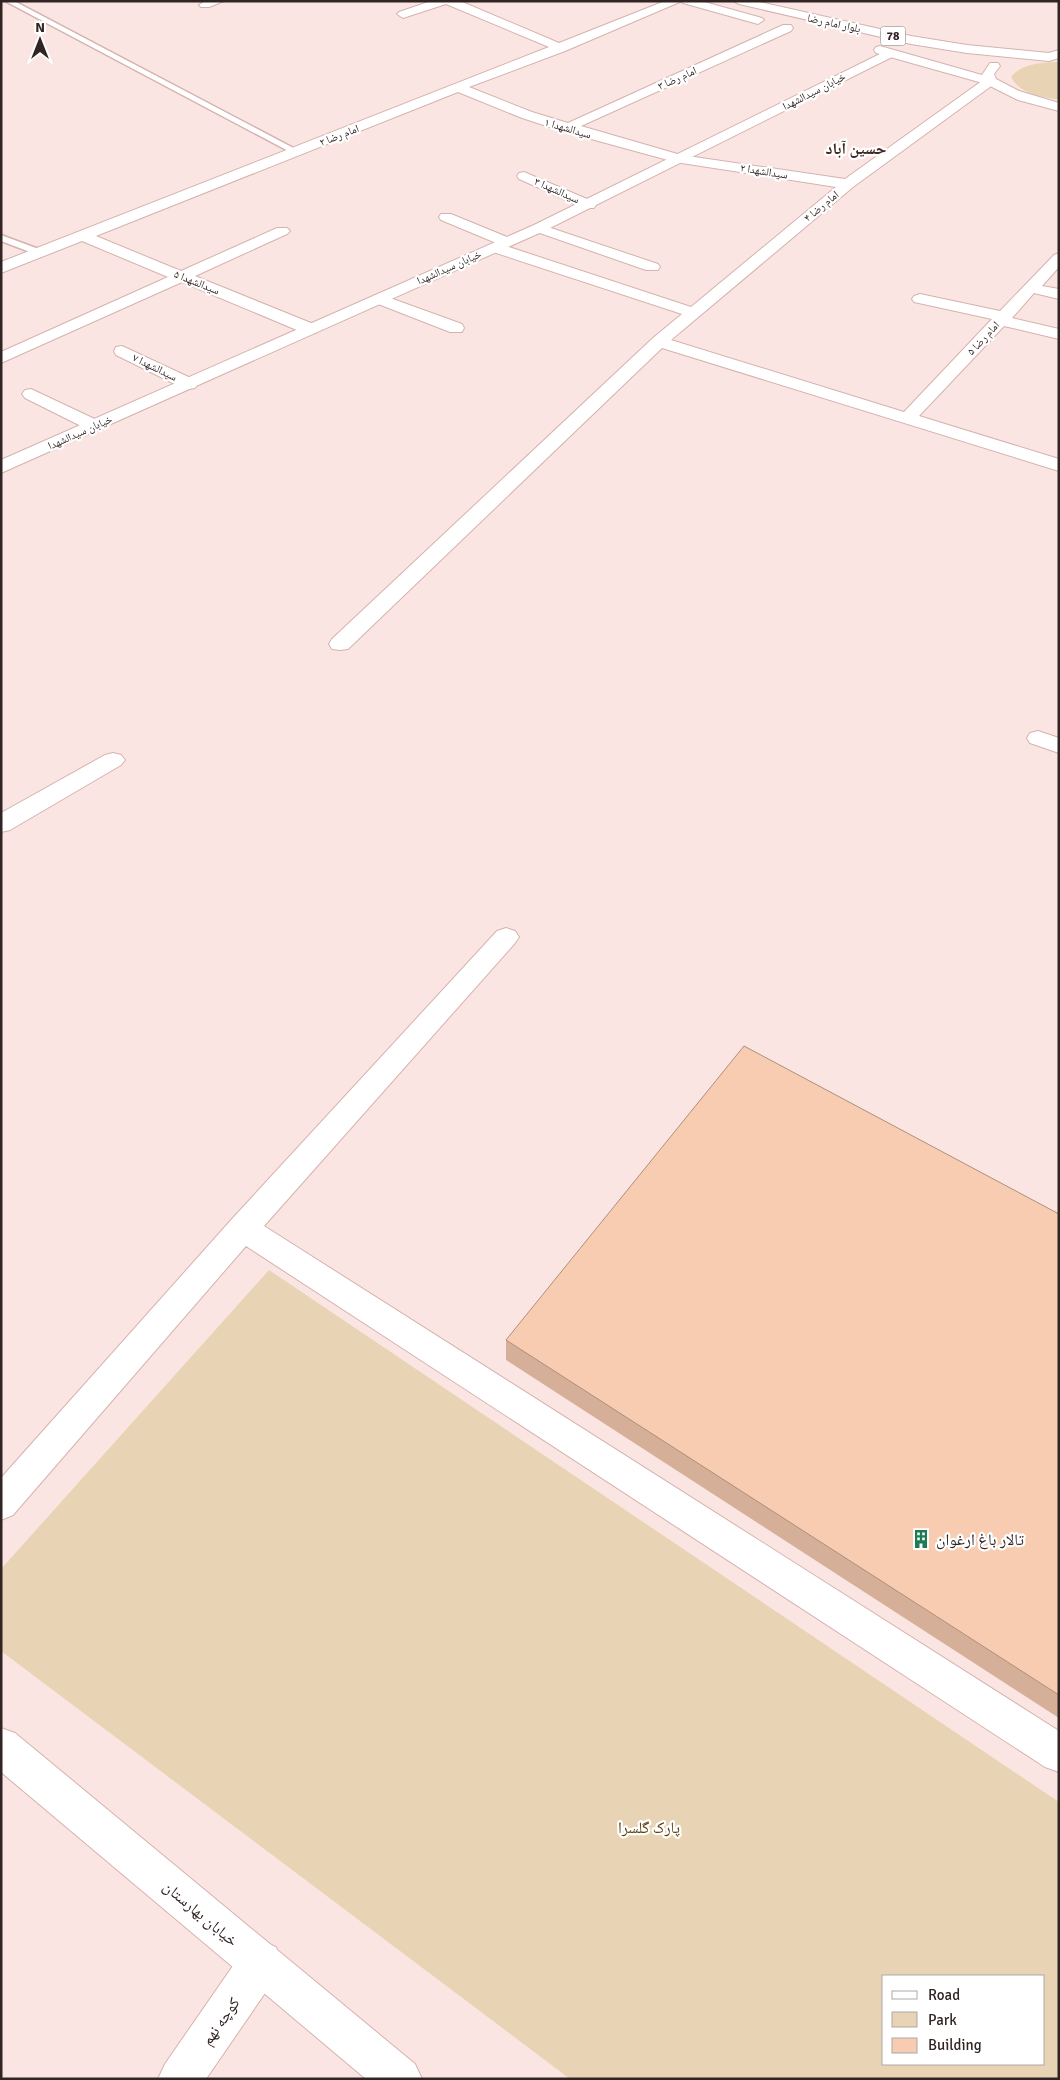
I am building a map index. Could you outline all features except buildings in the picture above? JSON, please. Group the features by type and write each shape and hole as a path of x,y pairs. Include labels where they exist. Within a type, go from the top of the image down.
{"street":[{"path":"205,5 218,1"},
{"path":"403,14 444,1"},
{"path":"450,1 561,48"},
{"name":"امام رضا ۲","path":"1,268 676,1"},
{"name":"بلوار امام رضا","path":"687,1 792,29"},
{"name":"بلوار امام رضا","path":"749,2 911,40 967,49 1056,56"},
{"name":"امام رضا ۳","path":"567,128 792,29"},
{"name":"بلوار امام رضا","path":"872,48 990,82"},
{"name":"خیابان سیدالشهدا","path":"1,467 589,205 890,53"},
{"name":"78","path":"1056,56 1006,61 993,66 988,74 990,82 1009,93 1059,107"},
{"name":"امام رضا ۴","path":"340,644 659,342 848,184 990,82"},
{"name":"سیدالشهدا ۱","path":"460,88 567,128 680,159"},
{"name":"سیدالشهدا ۲","path":"680,159 848,184"},
{"name":"سیدالشهدا ۳","path":"524,176 589,205"},
{"path":"446,216 501,245 694,313"},
{"path":"539,228 652,267"},
{"path":"1,358 282,231"},
{"name":"سیدالشهدا ۵","path":"83,236 310,329"},
{"name":"امام رضا ۵","path":"908,418 1059,258"},
{"path":"1031,288 1059,294"},
{"path":"379,298 456,328"},
{"path":"920,299 1059,334"},
{"path":"659,342 1059,465"},
{"name":"سیدالشهدا ۷","path":"122,351 189,384"},
{"path":"31,394 95,426"},
{"path":"1,824 113,760"},
{"path":"1,1504 243,1228 506,936"},
{"path":"243,1228 1059,1753"},
{"name":"خیابان بهارستان","path":"1,1747 400,2079"},
{"name":"کوچه نهم","path":"180,2079 261,1962"}],"lane":[{"path":"8,1 297,152"},
{"path":"1,238 41,253"}],"green space":[{"path":"1059,62 1059,100 1032,94 1020,88 1011,77 1020,69 1026,67 1039,63"},
{"name":"پارک گلسرا","path":"269,1270 1059,1802 1059,2079 570,2079 1,1651 1,1569"}],"place":[{"name":"تالار باغ ارغوان","path":"921,1539"}],"district":[{"name":"حسین آباد","path":"856,148"}]}
